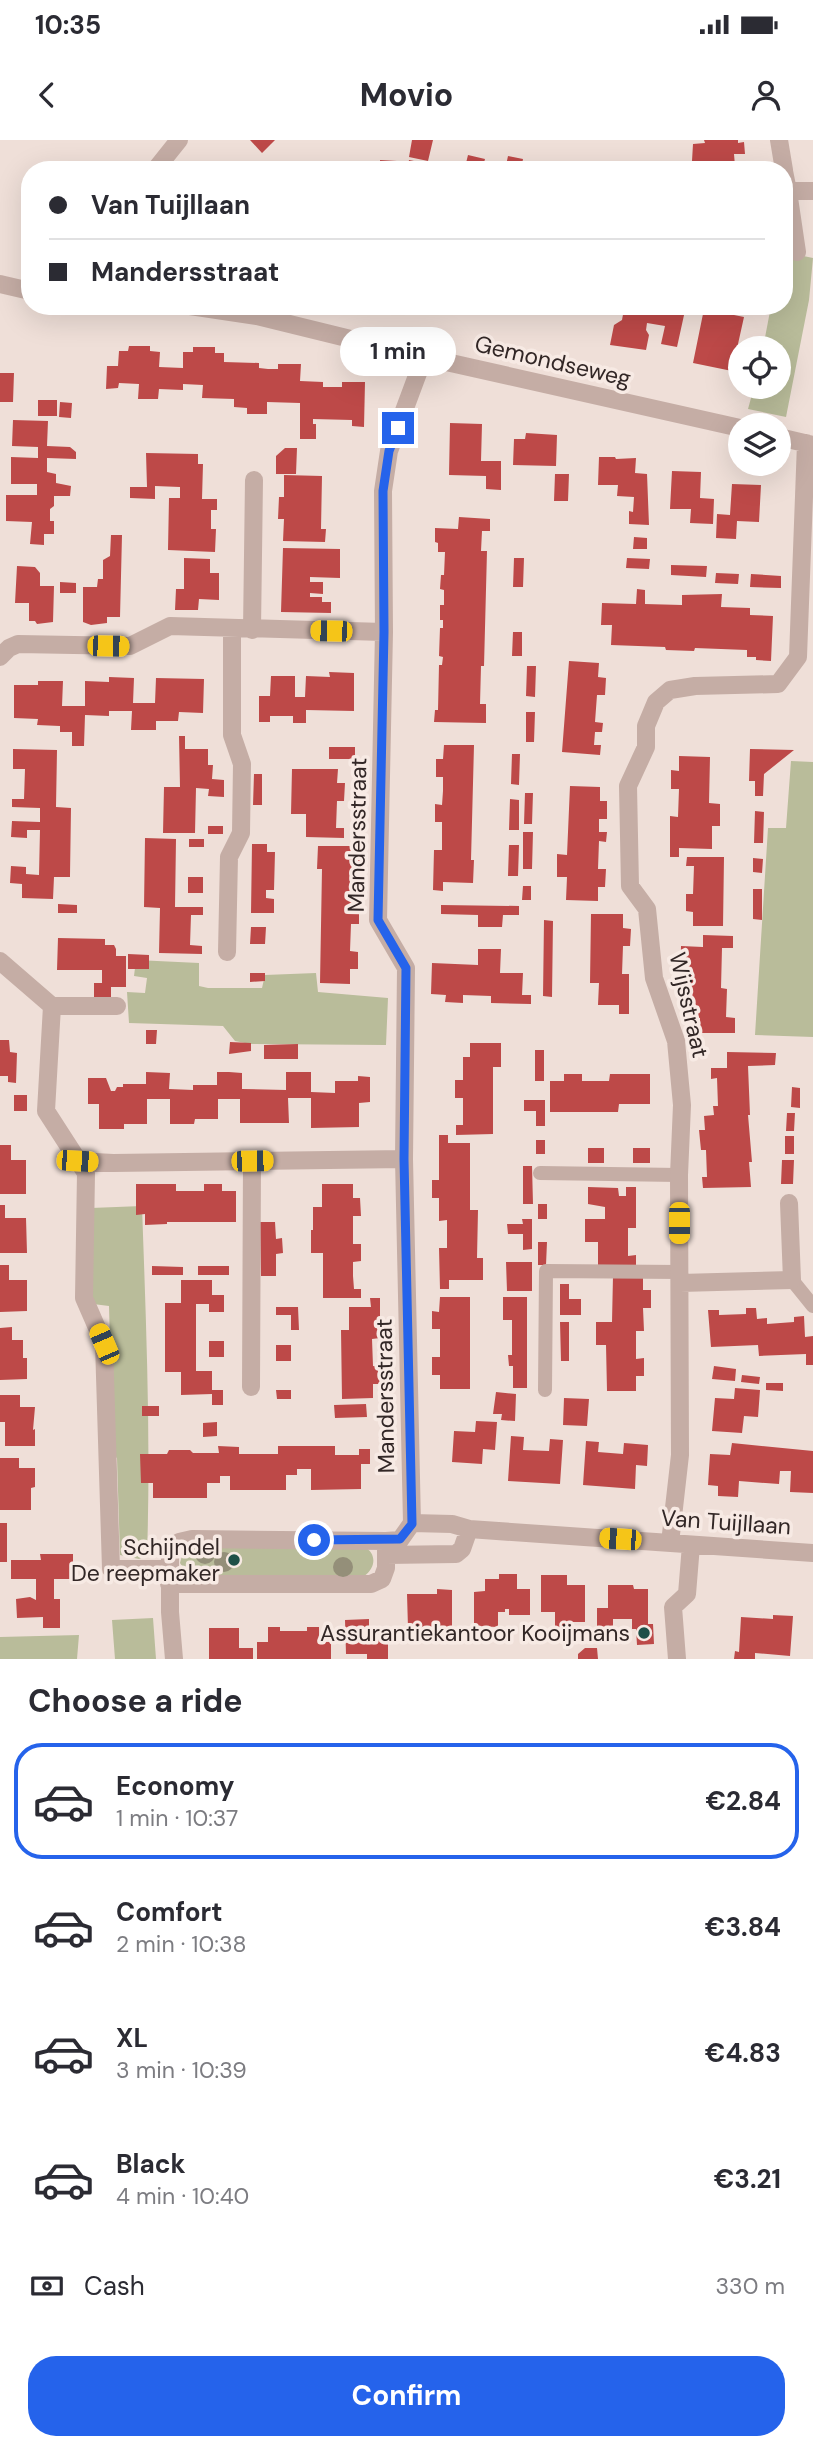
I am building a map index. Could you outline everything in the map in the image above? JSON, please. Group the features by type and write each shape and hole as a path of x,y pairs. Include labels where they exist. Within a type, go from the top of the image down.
{"street":[{"path":"162,161 179,140"},
{"path":"779,140 782,161"},
{"path":"793,191 813,191"},
{"path":"793,225 797,253"},
{"path":"0,284 21,289"},
{"name":"Gemondseweg","path":"250,315 728,425"},
{"name":"Mandersstraat","path":"412,1524 404,1159 406,968 378,920 384,632 383,491 389,451 424,357"},
{"path":"791,440 810,444"},
{"name":"Wijsstraat","path":"670,1543 680,1455 679,1175 682,1105 676,1041 654,978 647,909 630,886 628,786 646,747 646,726 656,702 670,690 695,686 778,684 798,657 810,444"},
{"path":"252,630 254,480"},
{"path":"0,657 9,648 18,645 130,646 170,626 384,632"},
{"path":"227,952 229,858 241,833 242,778 242,764 232,735 232,629"},
{"path":"0,961 52,1006 117,1006"},
{"path":"52,1006 46,1111 86,1174 84,1298 104,1344 111,1569 169,1576 371,1584 382,1579 386,1568 386,1548"},
{"path":"77,1161 404,1159"},
{"path":"251,1387 252,1161"},
{"path":"680,1278 792,1280 789,1203"},
{"path":"386,1548 400,1539 412,1524"},
{"name":"Van Tuijllaan","path":"412,1524 452,1524 469,1529 813,1553"},
{"path":"174,1659 170,1550 179,1542 191,1539 456,1554 462,1549 469,1529"},
{"path":"677,1659 673,1607 687,1594 691,1545"}],"lane":[{"path":"540,1173 679,1175"},
{"path":"545,1390 546,1271 680,1278"},
{"path":"792,1280 813,1306"}],"green space":[{"path":"793,254 813,258 809,300 791,392 791,336 765,336 769,315 793,315"},
{"path":"751,399 790,399 787,413 748,409"},
{"path":"791,761 813,762 813,1037 755,1035 768,828 786,828"},
{"path":"136,960 199,963 199,986 208,988 262,988 265,975 316,973 318,992 388,998 386,1045 250,1044 235,1041 223,1026 129,1023 127,992 145,993 147,978 134,976"},
{"path":"142,1206 148,1380 148,1511 147,1555 139,1559 120,1555 117,1458 111,1454 109,1306 93,1304 91,1208"},
{"path":"364,1547 373,1557 373,1565 364,1576 189,1576 180,1563 183,1552 192,1548"},
{"path":"153,1618 156,1659 115,1659 112,1620"},
{"path":"79,1635 77,1659 0,1659 0,1637"}],"building":[{"path":"250,140 275,140 262,153"},
{"path":"412,140 433,140 428,161 409,157"},
{"path":"704,140 738,140 738,143 744,142 745,154 734,154 735,161 692,161 693,144 705,143"},
{"path":"468,155 485,159 484,161 466,161"},
{"path":"508,156 523,159 523,161 507,161"},
{"path":"623,315 684,315 677,347 661,344 665,326 647,323 646,330 649,335 646,350 610,345 614,325 622,320"},
{"path":"703,315 744,317 740,336 728,336 728,370 693,363"},
{"path":"129,346 150,346 150,351 160,352 159,367 183,368 183,352 193,352 193,347 215,347 215,353 224,353 224,362 259,363 259,368 268,369 278,369 278,364 301,364 300,381 323,382 323,387 342,387 342,382 365,382 364,427 352,426 352,420 313,419 313,424 316,424 316,439 300,439 300,403 267,402 267,414 247,414 247,408 234,407 234,399 202,398 203,385 183,384 183,390 159,389 158,399 138,399 139,384 119,383 118,388 106,389 107,366 118,366 119,351 128,351"},
{"path":"0,373 14,373 13,402 0,402"},
{"path":"38,400 57,400 57,416 38,416"},
{"path":"60,402 72,403 71,418 59,417"},
{"path":"13,420 48,421 47,446 70,447 76,452 76,459 47,458 47,472 56,474 56,483 71,486 70,496 54,496 50,521 54,521 54,534 44,534 44,545 30,544 32,522 6,521 6,495 37,495 37,484 11,484 11,457 38,458 38,447 12,446"},
{"path":"450,423 482,424 481,461 501,461 501,490 486,489 486,476 449,475"},
{"path":"526,433 557,435 556,466 513,465 514,439 525,439"},
{"path":"285,448 297,448 296,474 276,474 276,456"},
{"path":"146,453 198,454 198,464 203,464 202,499 217,499 217,510 211,510 211,529 216,529 215,552 168,550 169,498 180,498 180,487 155,486 155,499 130,498 130,487 147,487"},
{"path":"599,457 636,458 635,473 647,474 649,525 629,524 629,511 633,512 634,497 617,496 618,485 598,485"},
{"path":"672,471 701,472 700,498 714,499 713,524 690,523 691,509 670,509"},
{"path":"555,474 569,474 568,501 554,501"},
{"path":"284,475 322,476 321,529 326,529 325,542 283,541 284,519 278,519 279,497 284,497"},
{"path":"732,484 761,485 759,522 737,521 736,539 716,538 717,514 730,515"},
{"path":"459,517 490,519 490,531 482,531 481,551 487,551 484,666 481,666 480,704 486,704 486,723 434,722 435,710 438,710 439,665 442,665 443,657 439,656 440,628 443,628 440,605 444,605 444,590 440,589 445,552 438,552 435,528 458,529"},
{"path":"111,535 122,535 120,617 107,617 107,623 91,625 83,622 83,587 97,587 98,579 103,579 103,560 110,556"},
{"path":"634,537 647,538 647,549 633,549"},
{"path":"283,548 340,549 340,578 310,577 310,582 323,582 323,594 310,593 310,597 322,597 322,602 331,602 331,613 281,612"},
{"path":"184,558 210,559 210,573 219,573 219,600 199,599 198,610 175,610 176,589 184,589"},
{"path":"514,558 524,558 523,587 513,587"},
{"path":"627,558 650,559 649,569 626,568"},
{"path":"671,565 707,566 706,577 671,575"},
{"path":"17,566 35,567 40,573 40,586 54,586 53,622 37,624 35,621 29,621 29,603 15,603"},
{"path":"716,573 739,574 738,584 715,583"},
{"path":"751,574 781,576 781,588 750,587"},
{"path":"60,582 76,583 76,593 60,593"},
{"path":"637,589 645,590 645,604 682,605 682,595 722,594 721,607 750,608 750,615 773,616 771,661 747,657 747,650 666,650 665,647 611,645 612,625 601,625 602,603 636,604"},
{"path":"513,632 522,632 522,656 512,656"},
{"path":"569,661 599,663 598,677 606,678 605,695 597,695 595,722 603,723 602,732 595,732 594,745 601,745 600,755 562,752"},
{"path":"527,666 536,666 535,697 526,696"},
{"path":"329,672 354,673 354,711 306,710 306,723 293,723 293,716 270,716 270,722 259,722 259,696 270,696 271,676 295,676 295,697 305,697 306,676 330,677"},
{"path":"109,677 134,678 133,703 155,703 156,678 204,679 203,713 179,712 178,721 156,721 156,730 131,730 132,711 109,711 109,716 85,715 84,746 72,746 72,732 60,732 60,726 37,725 38,719 14,718 14,685 63,681 62,706 85,706 85,681 109,682"},
{"path":"526,712 535,712 534,742 526,742"},
{"path":"179,736 185,736 185,749 208,749 208,765 213,765 212,779 224,780 224,797 208,796 209,789 196,788 195,833 163,833 164,787 180,787"},
{"path":"444,745 474,745 471,860 474,860 473,883 443,882 443,891 433,890 434,850 442,850 442,822 435,822 435,804 442,805 443,777 436,777 436,759 443,759"},
{"path":"329,747 355,747 355,759 329,759"},
{"path":"13,749 57,750 56,807 71,808 70,877 54,877 53,899 22,898 22,884 10,883 11,866 26,867 26,874 39,875 40,830 27,830 27,838 11,837 12,821 40,822 40,808 12,807 12,799 24,799 25,769 13,769"},
{"path":"750,749 794,750 764,774 763,796 755,796 755,781 749,781"},
{"path":"512,754 520,754 519,785 511,784"},
{"path":"679,756 710,757 709,803 720,804 720,826 712,826 712,849 679,848 679,857 670,857 670,816 678,817 679,789 671,789 671,770 679,771"},
{"path":"292,769 338,769 337,783 345,783 344,801 337,801 336,828 344,828 344,838 306,837 306,814 291,814"},
{"path":"254,774 262,774 262,805 253,805"},
{"path":"570,786 600,787 600,801 607,801 607,819 599,819 599,832 607,832 606,842 599,841 598,869 606,869 605,887 598,887 598,901 566,900 567,877 557,877 557,854 567,855"},
{"path":"525,793 533,793 532,824 524,824"},
{"path":"510,799 519,800 519,830 509,830"},
{"path":"755,811 764,812 763,843 754,843"},
{"path":"208,826 223,826 223,834 208,834"},
{"path":"523,832 533,832 532,869 523,869"},
{"path":"145,838 176,839 175,907 203,907 203,915 191,915 190,945 202,946 202,954 159,953 160,908 144,907"},
{"path":"351,838 360,838 360,879 352,878 352,906 359,906 359,924 351,924 350,951 358,952 358,969 350,969 350,984 320,983 322,869 317,869 318,846 351,846"},
{"path":"189,839 204,839 204,847 189,847"},
{"path":"252,844 267,844 267,852 275,852 274,890 266,890 266,898 274,899 274,913 251,913"},
{"path":"509,845 519,845 518,876 508,876"},
{"path":"687,857 724,857 723,926 693,926 693,912 686,911 686,894 693,894 694,866 686,866"},
{"path":"753,858 763,859 762,873 753,872"},
{"path":"188,877 203,877 203,893 188,893"},
{"path":"523,886 531,886 531,900 522,900"},
{"path":"753,889 762,889 762,920 753,919"},
{"path":"58,904 77,905 77,913 58,913"},
{"path":"441,905 519,906 519,915 503,915 502,927 478,927 478,915 441,914"},
{"path":"591,914 623,914 623,928 631,929 630,946 623,946 622,974 629,974 629,1014 619,1014 619,1005 598,1005 599,983 590,983"},
{"path":"544,920 553,921 552,997 543,996"},
{"path":"251,927 266,927 265,944 250,944"},
{"path":"703,935 733,936 733,948 722,948 721,988 727,989 726,1017 735,1018 735,1033 700,1033 700,1018 685,1018 686,988 680,988 681,946 703,947"},
{"path":"58,938 105,939 105,945 114,945 116,956 126,956 126,987 111,987 111,999 94,999 94,983 102,983 102,970 57,970"},
{"path":"478,949 501,949 500,973 523,973 522,995 531,995 531,1004 491,1003 491,996 463,995 463,1003 445,1002 446,995 431,994 432,963 478,965"},
{"path":"128,954 149,955 149,969 128,969"},
{"path":"250,973 265,973 265,981 250,982"},
{"path":"146,1030 157,1030 156,1044 146,1044"},
{"path":"0,1040 9,1040 10,1052 17,1053 16,1083 8,1082 8,1076 0,1076"},
{"path":"230,1042 251,1043 251,1051 229,1054"},
{"path":"470,1043 501,1043 501,1067 493,1067 493,1134 456,1135 456,1125 463,1125 463,1098 455,1098 455,1080 463,1080 463,1057 470,1057"},
{"path":"298,1044 298,1059 264,1059 264,1045"},
{"path":"535,1050 544,1050 544,1081 535,1081"},
{"path":"727,1052 776,1053 775,1065 748,1066 751,1187 703,1188 702,1177 707,1177 706,1150 701,1150 699,1130 705,1130 704,1116 714,1115 713,1106 718,1106 717,1078 711,1079 711,1068 727,1068"},
{"path":"146,1072 170,1073 169,1089 193,1090 193,1085 217,1085 217,1072 242,1073 242,1089 286,1090 286,1072 311,1072 311,1092 335,1093 335,1081 358,1081 358,1076 370,1077 370,1102 359,1103 359,1127 311,1128 311,1098 288,1098 289,1123 240,1123 240,1099 218,1099 218,1119 195,1119 194,1124 170,1124 170,1099 147,1099 147,1124 124,1124 124,1129 99,1129 99,1104 88,1104 88,1078 106,1078 111,1091 115,1091 117,1087 123,1087 123,1084 146,1084"},
{"path":"564,1074 582,1074 582,1081 609,1081 610,1074 650,1074 650,1104 619,1104 618,1112 550,1112 550,1081 564,1081"},
{"path":"792,1087 800,1088 800,1108 791,1107"},
{"path":"14,1095 27,1095 27,1111 14,1111"},
{"path":"524,1100 545,1100 545,1126 536,1126 536,1111 524,1111"},
{"path":"787,1113 795,1113 794,1131 786,1131"},
{"path":"439,1135 448,1135 448,1143 470,1143 470,1210 478,1210 477,1258 483,1258 483,1280 449,1280 449,1289 440,1289 439,1248 447,1248 447,1220 439,1221 439,1198 432,1198 432,1180 439,1180"},
{"path":"785,1136 794,1136 794,1154 785,1154"},
{"path":"536,1140 545,1140 545,1154 536,1154"},
{"path":"0,1145 11,1145 11,1160 26,1160 26,1194 0,1194"},
{"path":"588,1148 604,1148 604,1163 588,1163"},
{"path":"633,1148 650,1148 650,1163 633,1163"},
{"path":"782,1160 794,1160 793,1184 781,1184"},
{"path":"523,1166 532,1166 533,1204 523,1204"},
{"path":"136,1184 176,1184 176,1191 204,1191 204,1184 222,1184 222,1191 236,1191 236,1222 167,1222 145,1225 145,1214 136,1215"},
{"path":"322,1184 353,1184 353,1198 360,1198 361,1216 353,1216 353,1244 361,1244 361,1261 353,1262 353,1276 354,1289 361,1289 361,1298 323,1298 323,1253 311,1253 313,1207 322,1207"},
{"path":"588,1187 618,1188 619,1196 626,1196 626,1187 636,1187 636,1228 628,1228 628,1256 636,1255 636,1265 598,1265 598,1242 585,1242 585,1219 605,1219 605,1207 588,1204"},
{"path":"538,1204 547,1204 547,1219 538,1219"},
{"path":"0,1205 5,1205 5,1218 26,1218 27,1253 0,1253"},
{"path":"522,1219 532,1219 532,1249 523,1250 523,1234 508,1234 507,1224 523,1224"},
{"path":"260,1222 275,1222 276,1239 282,1238 283,1253 276,1254 276,1276 261,1276"},
{"path":"538,1242 547,1242 546,1265 538,1265"},
{"path":"506,1262 532,1262 532,1291 507,1291"},
{"path":"0,1265 9,1265 9,1280 27,1280 27,1311 0,1312"},
{"path":"152,1266 183,1267 183,1275 152,1275"},
{"path":"198,1266 229,1266 229,1275 198,1275"},
{"path":"613,1276 643,1276 643,1290 651,1290 651,1308 643,1308 644,1331 636,1331 636,1359 644,1358 644,1376 636,1376 636,1391 607,1391 606,1345 596,1345 596,1322 612,1322"},
{"path":"181,1280 212,1280 212,1295 224,1295 224,1312 209,1312 209,1304 196,1304 196,1371 212,1371 212,1390 223,1390 223,1405 212,1405 212,1394 181,1395 181,1372 165,1372 165,1303 181,1303"},
{"path":"560,1284 569,1284 569,1299 581,1299 581,1315 560,1315"},
{"path":"440,1297 470,1297 470,1389 440,1389 440,1375 432,1375 432,1357 440,1357 440,1329 432,1329 432,1311 439,1312"},
{"path":"503,1297 527,1297 527,1388 513,1388 513,1366 509,1366 508,1355 512,1355 512,1320 503,1320"},
{"path":"370,1298 380,1298 380,1338 372,1339 373,1366 380,1367 380,1384 373,1384 373,1398 342,1399 341,1330 349,1330 349,1307 371,1307"},
{"path":"276,1307 298,1307 299,1330 291,1330 291,1315 276,1315"},
{"path":"746,1308 756,1308 757,1319 767,1318 767,1324 794,1322 794,1317 804,1316 805,1337 813,1336 813,1365 806,1365 806,1354 759,1356 758,1345 711,1347 708,1310 719,1310 719,1315 746,1314"},
{"path":"560,1322 569,1322 569,1361 561,1361"},
{"path":"12,1327 12,1340 23,1340 23,1358 27,1358 27,1379 0,1380 0,1328"},
{"path":"209,1341 224,1341 224,1357 209,1357"},
{"path":"276,1345 291,1345 291,1361 276,1361"},
{"path":"714,1366 736,1369 735,1381 712,1379"},
{"path":"742,1375 760,1377 759,1384 741,1382"},
{"path":"766,1383 783,1383 783,1391 766,1390"},
{"path":"735,1388 760,1390 758,1417 744,1416 742,1433 712,1431 715,1398 734,1399"},
{"path":"276,1390 291,1390 291,1399 277,1399"},
{"path":"496,1392 516,1394 515,1421 501,1420 502,1414 493,1414"},
{"path":"0,1395 20,1395 20,1407 35,1407 35,1446 5,1446 5,1422 0,1422"},
{"path":"564,1398 589,1399 587,1426 563,1425"},
{"path":"366,1404 367,1417 335,1418 334,1405"},
{"path":"142,1406 159,1406 159,1416 142,1416"},
{"path":"476,1421 497,1422 495,1450 483,1449 482,1464 452,1462 454,1431 475,1432"},
{"path":"217,1422 217,1436 203,1437 203,1423"},
{"path":"511,1436 524,1437 523,1450 549,1451 550,1439 563,1440 560,1484 508,1481"},
{"path":"586,1441 599,1442 598,1452 623,1454 624,1443 648,1445 647,1466 636,1465 635,1489 583,1485"},
{"path":"732,1443 813,1451 813,1493 790,1492 791,1471 780,1471 779,1484 739,1481 738,1497 718,1496 718,1486 708,1485 710,1454 730,1455"},
{"path":"218,1446 239,1447 239,1454 278,1454 278,1446 335,1446 335,1455 359,1455 359,1449 370,1449 370,1464 361,1464 361,1489 311,1490 311,1469 297,1469 297,1475 286,1475 286,1490 230,1490 230,1476 220,1476 220,1483 207,1483 207,1498 153,1498 153,1483 141,1483 140,1454 167,1454 169,1450 219,1453"},
{"path":"0,1458 19,1458 19,1468 35,1468 31,1510 0,1510"},
{"path":"0,1523 7,1523 7,1562 0,1562"},
{"path":"40,1554 73,1554 73,1579 54,1579 54,1599 60,1599 60,1628 43,1628 43,1617 17,1618 16,1599 30,1597 36,1600 36,1579 11,1579 11,1560 41,1560"},
{"path":"499,1574 517,1574 517,1589 530,1589 530,1615 509,1615 509,1609 505,1609 505,1612 498,1612 498,1627 474,1626 474,1592 485,1591 485,1579 499,1579"},
{"path":"541,1575 567,1575 567,1585 585,1585 585,1622 569,1622 569,1627 555,1628 555,1612 541,1612"},
{"path":"608,1585 633,1585 634,1589 648,1589 648,1624 653,1624 654,1644 637,1645 632,1619 613,1619 613,1629 597,1629 597,1608 608,1608"},
{"path":"437,1589 452,1590 452,1628 408,1628 407,1594 437,1594"},
{"path":"773,1615 793,1616 790,1656 755,1653 755,1659 734,1659 735,1651 739,1652 741,1617 773,1619"},
{"path":"369,1619 369,1632 388,1631 388,1659 367,1659 367,1654 346,1654 345,1620"},
{"path":"268,1627 280,1627 280,1631 307,1631 307,1627 319,1627 319,1642 331,1642 331,1659 257,1659 257,1642 268,1642"},
{"path":"209,1628 239,1628 239,1648 253,1648 253,1659 209,1659"},
{"path":"585,1648 597,1648 598,1659 578,1659 578,1654"}],"place":[{"name":"Schijndel De reepmaker","path":"234,1560"},
{"name":"Assurantiekantoor Kooijmans","path":"644,1633"}],"route":[{"path":"314,1540 400,1539 412,1524 404,1159 406,968 378,920 384,632 383,491 389,451 398,428"}]}
